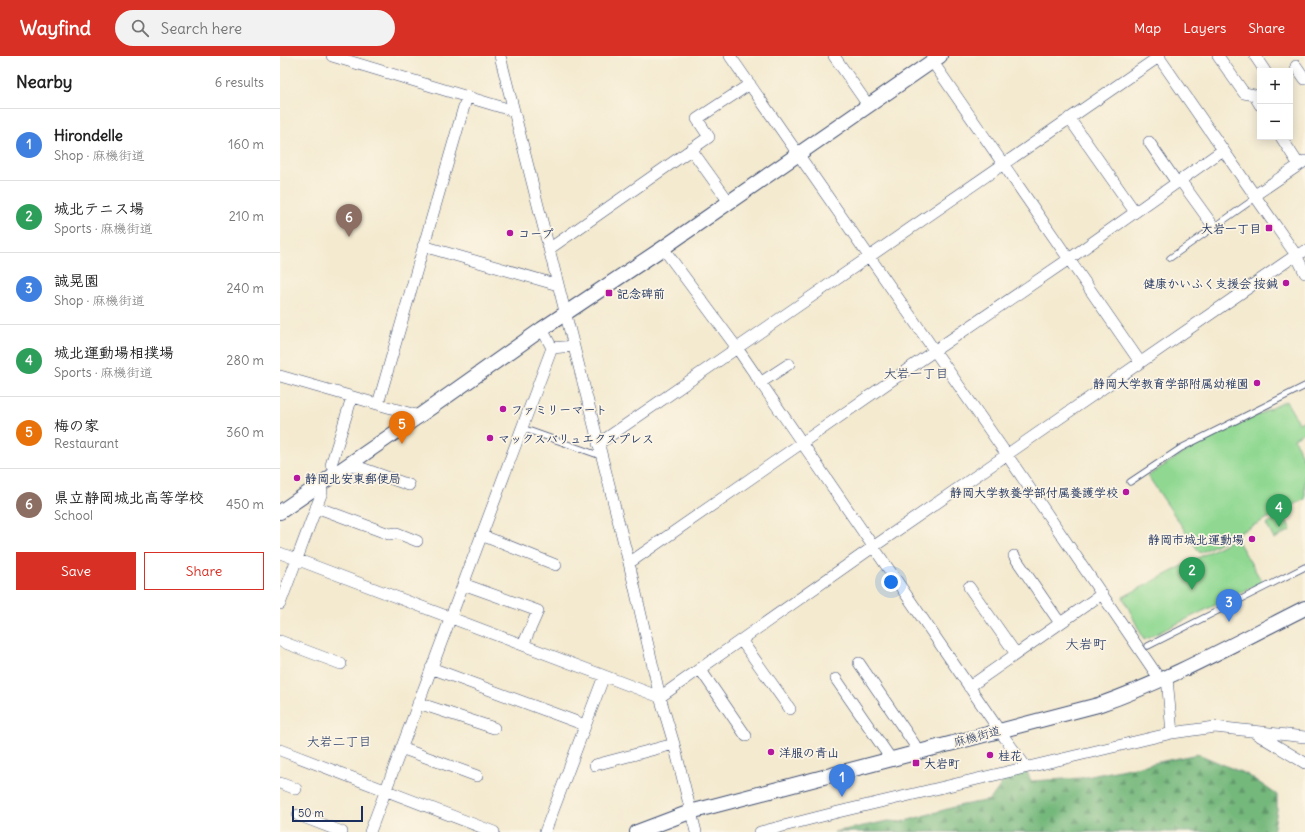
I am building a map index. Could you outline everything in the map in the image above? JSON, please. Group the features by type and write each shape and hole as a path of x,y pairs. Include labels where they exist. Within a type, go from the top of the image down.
{"street":[{"path":"332,56 359,60 466,96 514,110"},
{"path":"500,56 564,314 629,563 660,697 674,744 696,832"},
{"path":"730,56 1007,454 1102,594 1164,679 1172,733"},
{"path":"834,56 868,106"},
{"path":"598,444 1159,56 1256,196 1301,253 1305,272"},
{"path":"1218,56 1244,93 1254,95 1259,104"},
{"path":"1255,56 1263,68"},
{"path":"280,512 542,329 663,248 936,59 1003,164 1140,362"},
{"path":"1296,66 1305,79"},
{"path":"549,249 708,137 697,119 750,84"},
{"path":"378,404 466,96"},
{"path":"1069,118 1135,212"},
{"path":"1256,196 1302,163 1283,140"},
{"path":"1149,142 1214,227"},
{"path":"691,149 729,202"},
{"path":"629,563 1069,259 1223,150"},
{"path":"423,246 558,285"},
{"path":"663,248 737,348 969,687 1026,767"},
{"path":"660,697 1007,454 1301,253"},
{"path":"370,832 552,348 542,329"},
{"path":"552,348 573,346"},
{"path":"760,383 788,364"},
{"path":"280,376 419,416"},
{"path":"336,473 331,465 352,397"},
{"path":"350,464 409,485"},
{"path":"280,604 322,492 321,484"},
{"path":"316,507 389,534 397,533 417,541"},
{"path":"481,535 556,565"},
{"path":"280,553 660,697"},
{"path":"1014,556 1060,623"},
{"path":"463,584 538,611 523,645"},
{"path":"969,587 1016,654"},
{"path":"969,687 1102,594"},
{"name":"麻機街道","path":"637,832 690,812 1098,705 1127,695 1164,679 1305,608"},
{"path":"741,640 790,709"},
{"path":"280,641 341,664"},
{"path":"859,663 919,752"},
{"path":"431,668 585,725"},
{"path":"700,669 746,736"},
{"path":"545,832 604,676"},
{"path":"836,679 891,759"},
{"path":"418,702 494,728"},
{"path":"760,832 1172,733 1215,727 1305,737"},
{"path":"1251,731 1305,763"},
{"path":"595,765 674,744"},
{"path":"401,748 477,776"},
{"path":"280,750 494,832"},
{"path":"280,784 296,789"},
{"path":"298,815 342,832"}],"lane":[{"path":"1170,258 1256,196"},
{"path":"1130,482 1181,448 1305,386"},
{"path":"522,428 601,456"},
{"path":"1148,646 1305,567"}],"green space":[{"path":"1286,401 1299,423 1305,420 1305,432 1294,438 1305,463 1305,499 1200,553 1148,476 1183,453"},
{"path":"1284,515 1291,530 1274,539 1266,524"},
{"path":"1236,538 1262,582 1144,640 1123,597"},
{"path":"1198,754 1248,775 1277,795 1277,810 1273,832 834,832 888,821 902,822 958,806 990,800 1007,776 1027,772 1031,781 1081,778"}],"place":[{"name":"大岩一丁目","path":"1269,228"},
{"name":"コープ","path":"510,233"},
{"name":"県立静岡城北高等学校","path":"349,237"},
{"name":"健康かいふく支援会 按鍼","path":"1286,283"},
{"name":"記念碑前","path":"609,293"},
{"name":"静岡大学教育学部附属幼稚園","path":"1257,383"},
{"name":"ファミリーマート","path":"503,409"},
{"name":"マックスバリュエクスプレス","path":"490,438"},
{"name":"梅の家","path":"402,444"},
{"name":"静岡北安東郵便局","path":"297,478"},
{"name":"静岡大学教養学部付属養護学校","path":"1126,492"},
{"name":"城北運動場相撲場","path":"1279,527"},
{"name":"静岡市城北運動場","path":"1252,539"},
{"name":"城北テニス場","path":"1192,590"},
{"name":"誠晃園","path":"1229,622"},
{"name":"洋服の青山","path":"771,752"},
{"name":"桂花","path":"990,755"},
{"name":"大岩町","path":"916,763"},
{"name":"Hirondelle","path":"842,797"}],"district":[{"name":"大岩一丁目","path":"916,373"},
{"name":"大岩町","path":"1086,644"},
{"name":"大岩二丁目","path":"339,741"}]}
